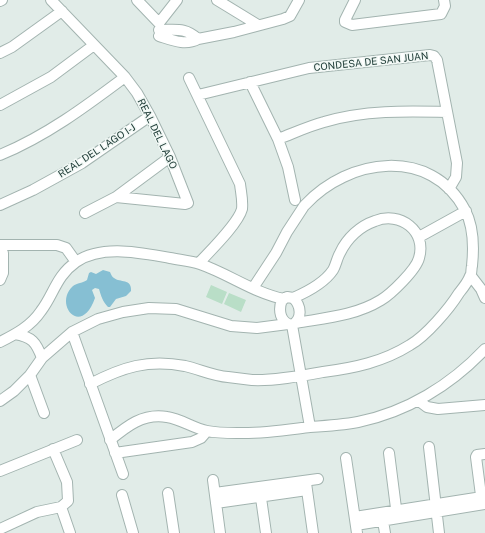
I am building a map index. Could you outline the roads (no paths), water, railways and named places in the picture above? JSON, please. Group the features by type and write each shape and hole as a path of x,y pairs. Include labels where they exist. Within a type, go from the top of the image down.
{"street":[{"name":"REAL DEL LAGO","path":"51,0 125,78 137,93 170,158 188,203 185,204 116,197"},
{"path":"137,0 159,32 179,42 192,42 198,39 234,32 283,19 290,16 299,0"},
{"path":"159,32 177,0"},
{"path":"217,0 258,25"},
{"path":"355,0 344,20 348,24 352,25 441,14 445,6 444,0"},
{"path":"0,53 12,47 62,11"},
{"path":"0,105 51,77 94,45"},
{"name":"CONDESA DE SAN JUAN","path":"198,95 309,68 430,55 434,56 437,60 457,164 456,177 449,189"},
{"path":"0,155 20,147 69,118 125,78"},
{"path":"190,78 240,184 242,198 241,210 236,221 199,264"},
{"path":"250,82 278,139 288,166 292,184 300,201"},
{"path":"278,139 324,122 365,114 403,111 447,112"},
{"name":"REAL DEL LAGO I-J","path":"0,205 33,190 82,163 150,116"},
{"path":"85,213 116,197 170,158"},
{"path":"90,384 110,374 135,365 158,363 185,366 220,377 253,380 301,376 358,367 386,358 412,344 435,323 454,301 471,276 474,252 472,231 466,211 449,189 431,174 409,167 386,166 360,170 338,179 300,201 276,253 253,288"},
{"path":"419,237 466,211"},
{"path":"0,401 14,391 30,375 42,358 54,346 72,332 98,319 123,312 149,308 176,309 231,326 257,328 292,324 353,313 381,300 404,281 419,259 419,237 413,228 402,220 389,218 376,220 362,227 352,236 340,252 332,270 315,286 289,298 281,304 280,312 284,320 292,324"},
{"path":"0,280 3,273 1,250 57,245 66,248 76,262"},
{"path":"0,342 25,328 41,311 63,274 76,262 91,255 109,251 131,251 199,264 265,294 289,298 298,304 300,311 292,324 310,428"},
{"path":"471,276 481,289 485,298"},
{"path":"33,320 38,340 45,346 54,346"},
{"path":"72,332 123,474"},
{"path":"15,334 32,339 42,358"},
{"path":"110,440 128,425 153,416 167,417 207,431 238,433 266,433 358,422 384,415 419,401 450,381 473,362 485,349"},
{"path":"30,375 44,413"},
{"path":"419,401 427,407 438,409 485,405"},
{"path":"115,453 192,442 201,438 207,431"},
{"path":"0,471 77,440"},
{"path":"429,447 439,533"},
{"path":"0,529 37,512 61,507 68,502 67,482 53,449"},
{"path":"389,453 397,514"},
{"path":"346,458 356,525 397,514 483,502 481,463 476,456 485,454"},
{"path":"215,498 306,485 318,479"},
{"path":"213,480 220,533"},
{"path":"306,485 313,533"},
{"path":"260,492 266,533"},
{"path":"168,493 174,533"},
{"path":"122,495 133,533"},
{"path":"61,507 70,533"},
{"path":"382,517 384,533"}],"water":[{"path":"103,270 110,272 116,279 128,282 131,287 131,291 126,296 116,299 110,307 108,307 102,299 99,289 95,288 92,290 95,298 89,310 83,316 77,317 71,314 67,308 66,301 68,293 73,286 87,280 89,273 91,272 96,274"}]}
